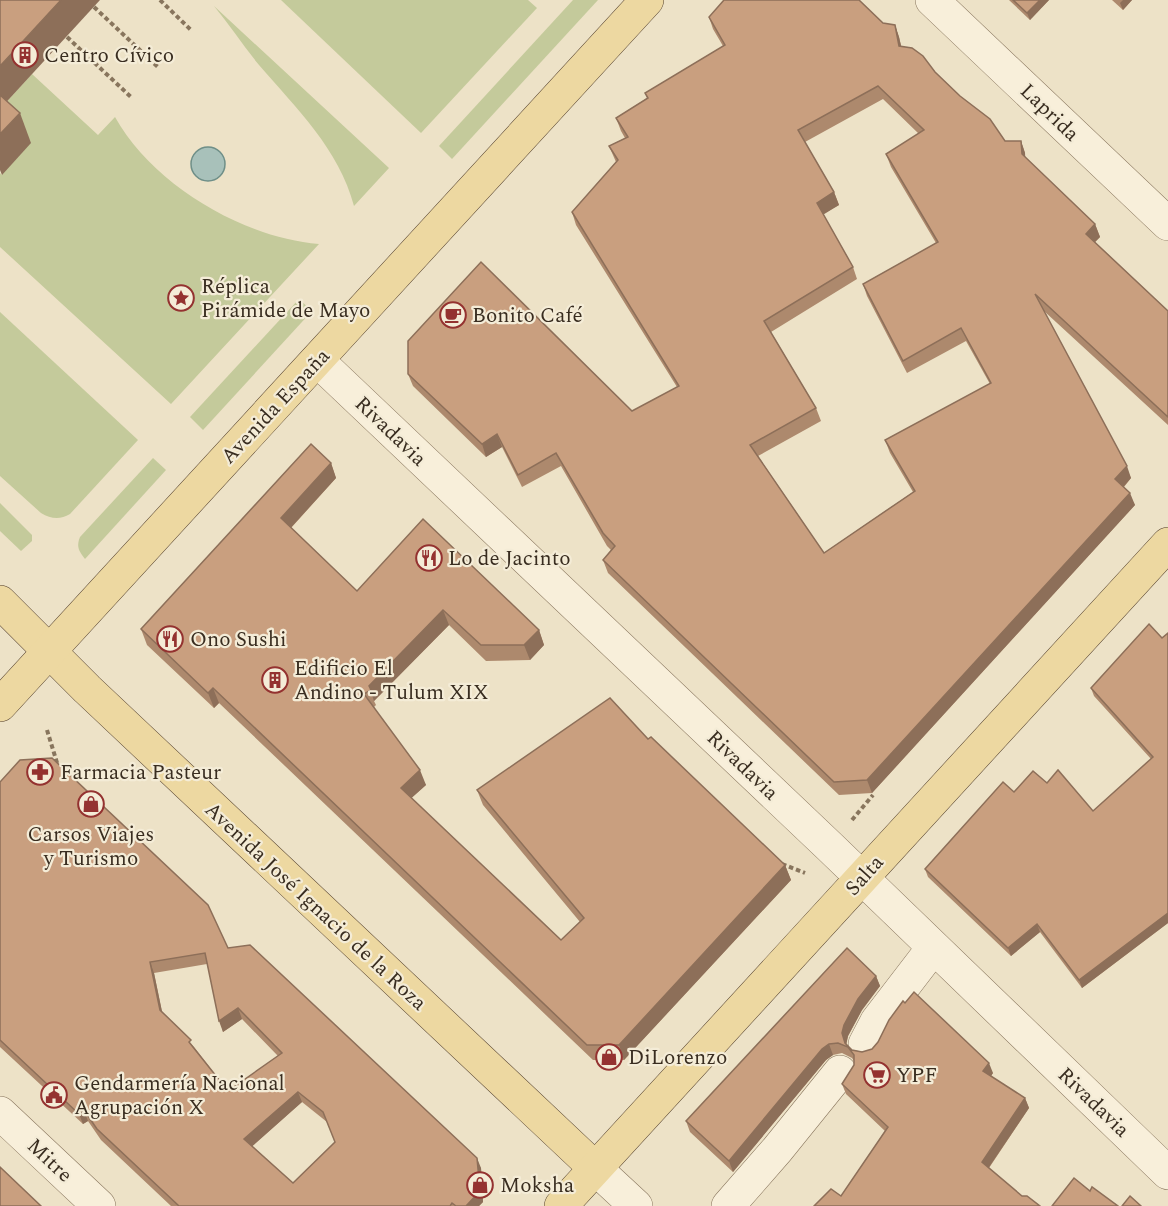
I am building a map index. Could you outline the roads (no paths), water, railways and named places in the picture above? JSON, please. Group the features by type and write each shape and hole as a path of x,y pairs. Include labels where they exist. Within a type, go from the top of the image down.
{"main road":[{"name":"Avenida España","path":"0,705 647,0"},
{"name":"Salta","path":"561,1206 1168,544"},
{"name":"Avenida José Ignacio de la Roza","path":"0,602 595,1168"}],"street":[{"name":"Laprida","path":"932,0 1168,224"},
{"name":"Rivadavia","path":"317,360 829,846 860,879 1168,1173"},
{"path":"865,1044 878,1021 933,948"},
{"path":"728,1206 840,1072"},
{"name":"Mitre","path":"0,1113 99,1206"},
{"name":"Avenida José Ignacio de la Roza","path":"595,1168 636,1206"}],"water":[{"path":"208,147 220,152 225,164 220,176 208,181 196,176 191,164 196,152"}],"place":[{"name":"Centro Cívico","path":"25,55"},
{"name":"Réplica Pirámide de Mayo","path":"181,298"},
{"name":"Bonito Café","path":"453,315"},
{"name":"Lo de Jacinto","path":"429,558"},
{"name":"Ono Sushi","path":"170,639"},
{"name":"Edificio El Andino - Tulum XIX","path":"275,680"},
{"name":"Farmacia Pasteur","path":"40,772"},
{"name":"Carsos Viajes y Turismo","path":"91,804"},
{"name":"DiLorenzo","path":"609,1057"},
{"name":"YPF","path":"877,1075"},
{"name":"Gendarmería Nacional Agrupación X","path":"54,1095"},
{"name":"Moksha","path":"480,1185"}]}
